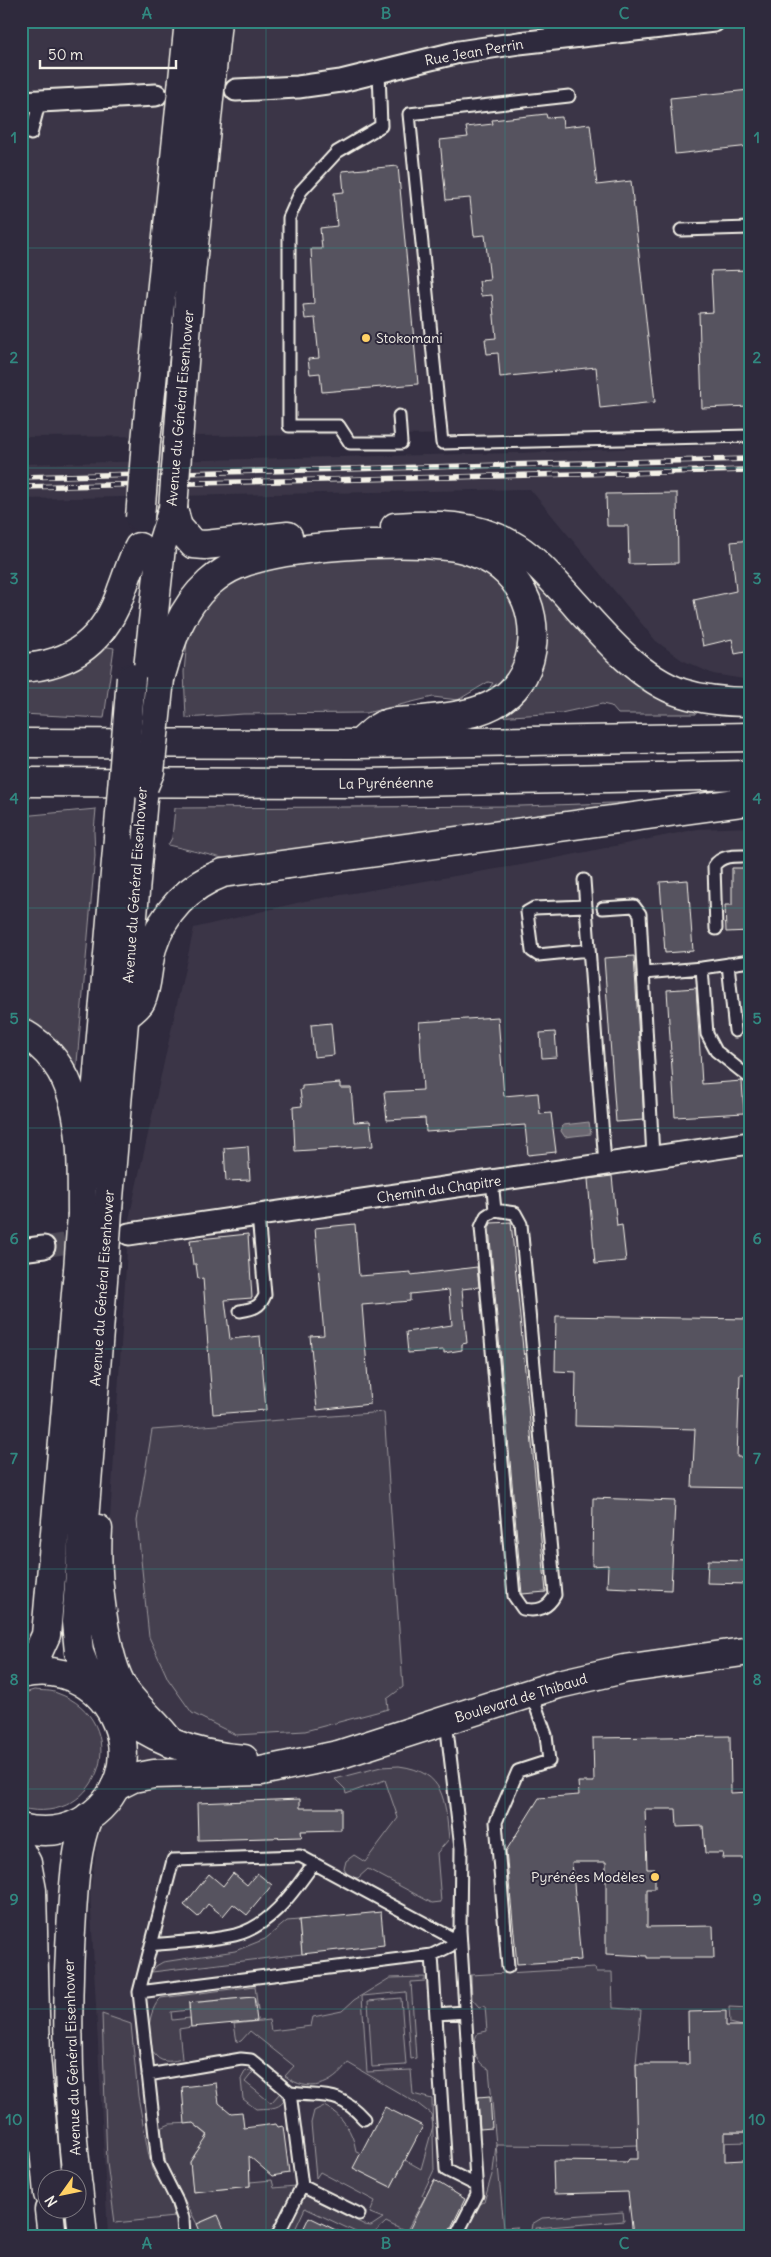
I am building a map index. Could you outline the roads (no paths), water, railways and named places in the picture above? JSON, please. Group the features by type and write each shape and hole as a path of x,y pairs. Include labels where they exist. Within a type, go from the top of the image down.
{"main road":[{"name":"Avenue du Général Eisenhower","path":"22,1673 35,1659 46,1635 91,1269 108,1210 124,1017 129,838 150,772 139,547 140,518 146,440 189,21"},
{"name":"Avenue du Général Eisenhower","path":"115,1787 120,1771 122,1745 116,1720 100,1697 79,1652 76,1622 89,1457 91,1269 82,1214 92,1166 160,547 173,508 190,284 217,21"},
{"path":"173,508 178,527 184,536 193,544 204,545 415,526 451,526 491,535 511,544 528,557 616,648 659,682 680,692 701,698 750,702"},
{"path":"146,678 170,643 192,601 224,572 261,557 308,549 386,544 450,546 494,562 510,575 523,592 531,614 534,634 531,652 520,682 504,697 485,709 455,716 385,724 359,744"},
{"path":"21,668 48,665 68,658 84,649 98,637 111,616 122,590 130,563 139,547"},
{"path":"21,743 359,744 750,737"},
{"name":"La Pyrénéenne","path":"21,782 365,783 750,775"},
{"path":"124,1017 141,1002 152,949 161,926 173,907 189,891 208,879 223,874 750,802"},
{"path":"21,1032 48,1051 63,1073 74,1098 81,1160 82,1214"},
{"path":"89,1457 100,1492 97,1543 106,1641 112,1665 125,1690 142,1711 161,1727 171,1743"},
{"name":"Boulevard de Thibaud","path":"115,1787 133,1778 154,1774 261,1771 338,1755 559,1684 624,1669 750,1651"},
{"name":"Boulevard de Thibaud","path":"22,1673 59,1672 77,1678 144,1731 171,1743 202,1753 296,1763"},
{"path":"21,1828 46,1831 61,1830 88,1817 108,1798 115,1787"},
{"name":"Avenue du Général Eisenhower","path":"76,2170 69,2028 69,1954 76,1868 82,1834 88,1817"},
{"path":"21,1852 26,1863 32,1890 36,2056 46,2170"},
{"path":"50,2220 52,2236"},
{"path":"81,2220 83,2236"}],"street":[{"name":"Rue Jean Perrin","path":"236,90 298,87 341,81 468,51 714,21"},
{"path":"31,101 156,95"},
{"name":"Chemin du Chapitre","path":"129,1234 750,1143"},
{"path":"21,1250 44,1246"}],"lane":[{"path":"379,72 381,126 337,152 301,191 289,218 289,426 339,426 350,443 402,443 399,416"},
{"path":"569,96 409,114 442,443 750,436"},
{"path":"31,101 31,134"},
{"path":"681,230 750,228"},
{"path":"716,929 714,866 720,859 728,856 750,856"},
{"path":"584,880 605,1164"},
{"path":"586,906 534,908 527,912 532,951 538,955 590,950"},
{"path":"603,908 634,906 640,914 653,1157"},
{"path":"644,973 702,968 750,961"},
{"path":"728,964 735,1031"},
{"path":"702,968 707,1034 716,1051 750,1078"},
{"path":"492,1181 495,1210"},
{"path":"495,1210 514,1213 521,1224 555,1595 550,1604 544,1608 532,1610 524,1609 517,1604 514,1596 512,1576 481,1227 486,1216 495,1210"},
{"path":"240,1310 254,1309 265,1295 258,1215"},
{"path":"508,1967 496,1822 518,1771 549,1761 546,1735 531,1694"},
{"path":"446,1721 461,1848 457,1935 465,2012 477,2195 456,2236"},
{"path":"184,2236 183,2218 177,2201 158,2164 139,1992 173,1860 300,1856 457,1935"},
{"path":"151,1945 237,1934 264,1921 288,1899 314,1863"},
{"path":"139,1992 432,1955 450,1946 457,1935"},
{"path":"432,1955 446,2170 476,2185"},
{"path":"436,2014 465,2012"},
{"path":"148,2075 241,2059 251,2060 290,2093 335,2096 352,2105 364,2119"},
{"path":"277,2236 302,2186 290,2093"},
{"path":"302,2186 359,2214"}],"tunnel":[{"path":"44,1247 93,1239"}],"railway":[{"path":"21,477 750,459"},
{"path":"21,487 750,470"}],"place":[{"name":"Stokomani","path":"366,338"},
{"name":"Pyrénées Modèles","path":"655,1877"}]}
